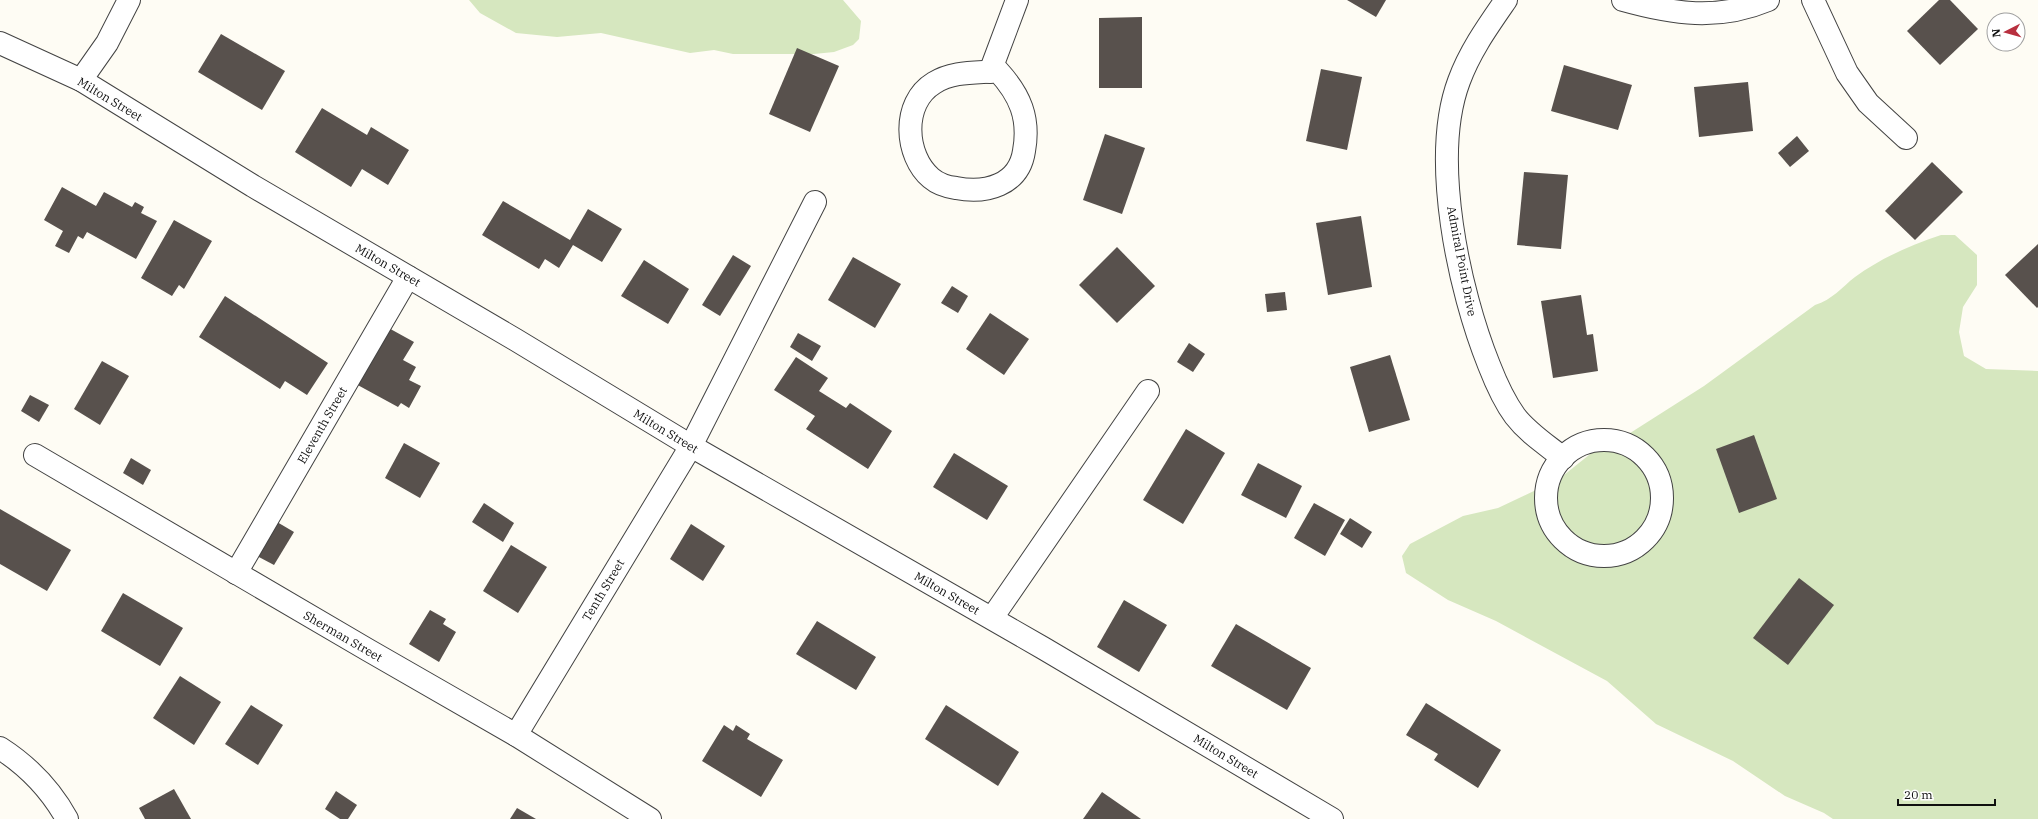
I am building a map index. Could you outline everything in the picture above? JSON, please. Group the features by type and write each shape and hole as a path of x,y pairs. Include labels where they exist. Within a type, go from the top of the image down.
{"street":[{"path":"81,80 107,43 129,0"},
{"path":"990,72 1017,0"},
{"name":"Admiral Point Drive","path":"1506,0 1479,39 1459,81 1450,127 1448,151 1448,185 1452,220 1466,296 1476,330 1500,390 1516,417 1530,432 1563,458"},
{"path":"1623,0 1674,12 1700,14 1740,9 1768,0"},
{"path":"1813,0 1847,74 1868,103 1906,138"},
{"name":"Milton Street","path":"0,43 81,80 253,186 691,446 992,618 1332,819"},
{"path":"998,71 1014,88 1022,107 1026,134 1024,155 1019,167 1006,181 990,188 972,190 942,184 926,174 914,152 910,128 914,108 928,87 941,80 961,74 990,72 998,71"},
{"name":"Tenth Street","path":"516,735 691,446 815,202"},
{"name":"Eleventh Street","path":"236,573 408,277"},
{"path":"992,618 1148,391"},
{"path":"1599,440 1616,441 1638,450 1655,468 1660,479 1664,503 1657,523 1635,545 1624,552 1612,555 1593,556 1585,554 1570,546 1553,529 1548,518 1546,505 1546,492 1550,470 1563,458 1578,447 1599,440"},
{"name":"Sherman Street","path":"35,455 516,735 650,819"},
{"path":"0,748 25,767 41,782 67,819"}],"green space":[{"path":"469,0 843,0 861,21 859,39 853,45 834,52 814,54 733,54 714,50 690,53 601,33 557,37 516,33 480,13"},
{"path":"1941,235 1955,235 1977,255 1977,285 1963,307 1959,332 1964,356 1986,369 2038,371 2038,819 1833,819 1824,813 1785,796 1733,761 1656,724 1607,681 1496,621 1448,600 1406,573 1402,556 1410,544 1463,516 1498,508 1559,479 1594,451 1627,435 1704,386 1815,305 1832,297 1865,270 1896,253"}],"building":[{"path":"1347,0 1386,0 1376,17"},
{"path":"1939,0 1950,0 1978,29 1940,65 1907,31"},
{"path":"1142,17 1142,88 1099,88 1099,18"},
{"path":"221,34 285,71 262,110 198,72"},
{"path":"797,48 839,66 810,132 769,114"},
{"path":"1564,65 1632,85 1618,130 1551,111"},
{"path":"1321,69 1362,77 1347,150 1306,141"},
{"path":"1748,82 1753,131 1699,137 1694,87"},
{"path":"322,108 367,135 371,127 409,150 388,185 362,169 351,187 295,152"},
{"path":"1105,134 1145,148 1122,214 1083,200"},
{"path":"1797,136 1809,151 1790,167 1778,153"},
{"path":"1932,162 1963,192 1915,240 1885,211"},
{"path":"1524,172 1568,175 1561,249 1517,245"},
{"path":"62,187 96,206 104,192 132,207 135,202 144,207 141,213 157,221 136,259 87,232 83,239 78,236 69,253 55,246 63,231 44,220"},
{"path":"503,201 570,240 588,209 622,229 602,262 573,245 559,268 545,259 539,269 482,235"},
{"path":"1361,216 1372,287 1328,295 1316,223"},
{"path":"174,220 212,241 184,289 179,285 172,296 141,278"},
{"path":"2038,244 2038,307 2037,308 2005,275"},
{"path":"1117,247 1155,286 1117,323 1079,285"},
{"path":"733,255 751,266 720,316 702,305"},
{"path":"853,257 901,284 875,328 828,300"},
{"path":"644,260 689,289 668,324 621,296"},
{"path":"952,286 968,296 958,313 941,303"},
{"path":"1285,292 1287,310 1267,312 1265,294"},
{"path":"1581,295 1587,335 1593,334 1598,371 1553,378 1541,301"},
{"path":"225,296 328,363 307,395 285,381 280,389 199,337"},
{"path":"990,313 1029,339 1004,375 966,349"},
{"path":"385,326 414,342 403,360 416,367 409,380 421,386 409,408 401,403 398,407 354,383"},
{"path":"798,333 821,346 812,361 790,347"},
{"path":"1189,343 1205,354 1193,372 1177,362"},
{"path":"1390,355 1410,420 1369,432 1350,367"},
{"path":"796,357 828,378 819,391 846,408 850,403 892,431 868,469 806,429 815,416 774,390"},
{"path":"102,361 129,376 100,425 74,409"},
{"path":"30,395 49,405 39,422 21,411"},
{"path":"1186,429 1225,453 1183,524 1143,500"},
{"path":"1754,435 1777,499 1739,513 1716,449"},
{"path":"404,443 440,463 420,498 385,478"},
{"path":"954,453 1008,486 987,520 933,487"},
{"path":"131,458 151,470 143,485 123,473"},
{"path":"1258,463 1302,486 1286,518 1241,495"},
{"path":"484,503 514,523 503,542 472,522"},
{"path":"1314,503 1345,520 1325,556 1294,538"},
{"path":"0,509 71,550 47,591 0,564"},
{"path":"1350,518 1372,532 1362,548 1340,534"},
{"path":"277,522 294,532 274,565 257,556"},
{"path":"691,524 725,546 703,581 670,559"},
{"path":"511,545 547,567 518,613 483,591"},
{"path":"1799,578 1834,605 1788,665 1753,638"},
{"path":"123,593 183,628 160,666 101,631"},
{"path":"1124,600 1167,625 1139,672 1097,647"},
{"path":"430,610 446,619 443,624 456,632 439,662 409,644"},
{"path":"817,621 876,657 856,690 796,654"},
{"path":"1236,624 1311,668 1287,710 1211,666"},
{"path":"180,676 221,702 194,745 153,718"},
{"path":"1426,703 1501,750 1478,788 1434,760 1438,754 1406,735"},
{"path":"251,705 283,725 258,765 225,744"},
{"path":"946,705 1019,752 998,786 925,739"},
{"path":"724,725 733,731 736,725 750,734 747,739 783,760 761,797 702,761"},
{"path":"174,789 191,819 145,819 139,808"},
{"path":"336,791 357,805 348,819 340,819 325,809"},
{"path":"1102,792 1141,819 1083,819"},
{"path":"517,808 536,819 510,819"}]}
